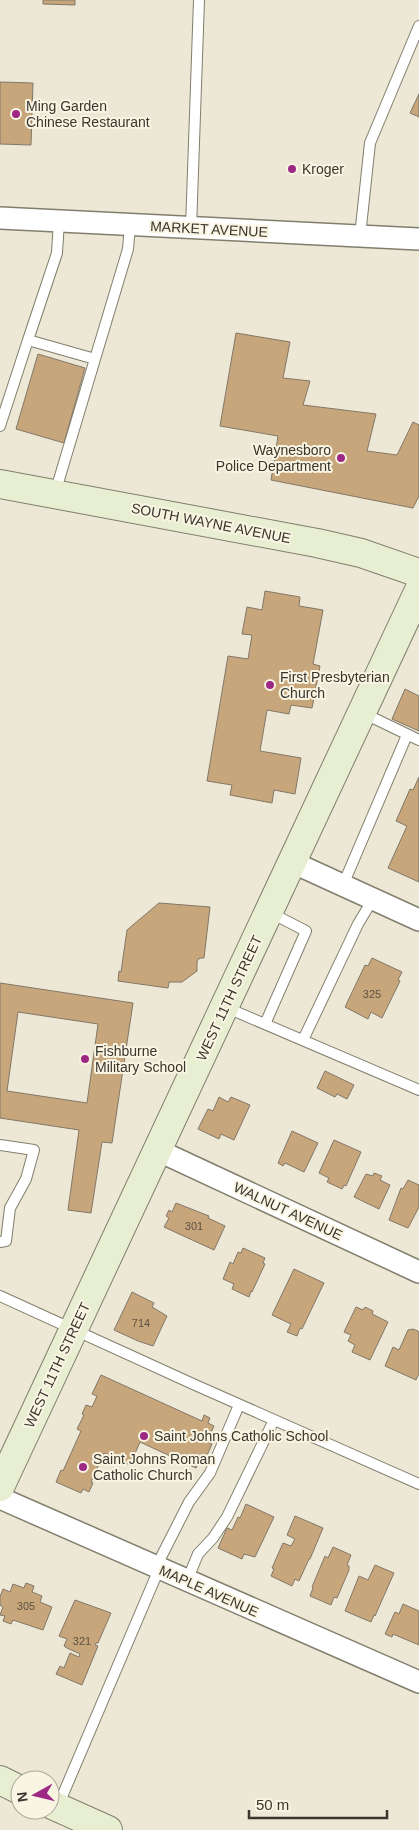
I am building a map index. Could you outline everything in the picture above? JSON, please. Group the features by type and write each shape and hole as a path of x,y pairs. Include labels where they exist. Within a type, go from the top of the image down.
{"street":[{"name":"MARKET AVENUE","path":"0,218 419,239"},
{"name":"SOUTH WAYNE AVENUE","path":"0,484 316,542 361,553 419,573"},
{"name":"WEST 11TH STREET","path":"0,1487 419,590"},
{"path":"292,862 419,920"},
{"name":"WALNUT AVENUE","path":"157,1150 419,1272"},
{"name":"MAPLE AVENUE","path":"0,1498 419,1682"},
{"path":"60,1808 108,1830"}],"lane":[{"path":"191,228 199,0"},
{"path":"360,236 370,143 419,26"},
{"path":"0,426 57,253 59,221"},
{"path":"55,494 128,249 130,224"},
{"path":"28,340 95,360"},
{"path":"362,713 419,740"},
{"path":"343,885 407,735"},
{"path":"302,1040 358,924 373,899"},
{"path":"265,1024 306,931 269,912"},
{"path":"224,1007 419,1090"},
{"path":"0,1145 34,1150 26,1179 10,1208 6,1241 0,1242"},
{"path":"0,1296 73,1331 419,1484"},
{"path":"60,1791 158,1568 189,1502 210,1473 239,1405"},
{"path":"187,1581 198,1554 213,1538 227,1517 274,1420"}],"building":[{"path":"43,0 75,0 75,5 43,4"},
{"name":"Ming Garden Chinese Restaurant","path":"0,82 33,83 31,145 0,144"},
{"path":"419,94 419,117 410,113"},
{"path":"236,333 290,342 283,378 310,381 303,405 376,414 367,451 397,455 413,422 419,425 419,496 413,508 271,480 278,436 220,426"},
{"path":"38,354 85,368 64,443 16,429"},
{"name":"First Presbyterian Church","path":"265,591 300,597 299,606 323,610 313,664 320,666 312,708 291,705 289,714 267,710 260,751 301,758 295,794 274,790 272,803 230,795 232,785 207,781 228,656 248,659 252,635 242,634 247,607 262,610"},
{"path":"405,689 419,696 419,731 392,719"},
{"path":"419,777 419,882 388,868 407,826 396,821 410,789 413,790"},
{"path":"159,903 210,907 204,958 200,958 197,961 197,971 182,982 169,982 168,988 118,981 127,930"},
{"path":"372,958 402,972 398,980 400,981 382,1018 371,1012 368,1019 345,1007 365,965 368,966"},
{"name":"Fishburne Military School","path":"0,983 133,1003 112,1143 102,1142 91,1213 68,1210 79,1130 0,1118","holes":["18,1012 98,1024 87,1103 7,1091"]},
{"path":"325,1071 354,1085 347,1099 337,1094 335,1097 317,1088"},
{"path":"219,1097 228,1102 231,1097 250,1105 234,1140 221,1134 219,1139 198,1129 208,1109 213,1111"},
{"path":"292,1131 318,1143 304,1172 285,1163 283,1166 278,1163"},
{"path":"334,1140 361,1152 346,1186 344,1185 342,1189 327,1182 329,1178 319,1173"},
{"path":"374,1173 382,1176 380,1180 390,1185 379,1209 354,1197 366,1174 373,1176"},
{"path":"408,1180 419,1185 419,1207 408,1228 389,1220 401,1188 403,1189"},
{"path":"176,1203 209,1216 208,1218 225,1226 214,1250 164,1227 169,1218 166,1216 169,1210 172,1212"},
{"path":"243,1248 265,1258 263,1263 265,1264 249,1297 232,1289 234,1284 223,1279 230,1262 233,1264 238,1252 241,1253"},
{"path":"294,1269 324,1283 297,1336 287,1332 291,1324 272,1315"},
{"path":"132,1292 154,1303 152,1307 167,1316 153,1346 114,1330"},
{"path":"356,1307 363,1310 365,1307 373,1311 372,1314 388,1322 370,1360 352,1352 355,1345 348,1341 351,1335 344,1332"},
{"path":"413,1329 419,1333 419,1373 416,1380 385,1366 393,1347 399,1350 408,1330"},
{"name":"Saint Johns Catholic School","path":"101,1375 202,1421 204,1415 210,1418 208,1423 214,1426 207,1442 212,1444 205,1460 200,1458 196,1468 140,1442 130,1465 104,1453 91,1482 93,1483 89,1492 83,1489 81,1493 56,1482 81,1431 77,1429 84,1415 82,1414 86,1405 92,1407 97,1396 92,1394"},
{"path":"246,1504 274,1517 255,1557 244,1554 242,1559 218,1548 227,1528 232,1530"},
{"path":"295,1516 323,1528 299,1581 295,1579 292,1586 271,1576 274,1569 272,1568 283,1543 291,1546 295,1539 287,1535"},
{"path":"333,1547 351,1555 347,1565 349,1570 337,1598 334,1597 331,1605 310,1596 325,1556 328,1558"},
{"path":"375,1565 394,1573 371,1622 345,1611 359,1576 368,1580"},
{"path":"26,1583 34,1586 32,1592 42,1596 40,1602 52,1607 43,1630 13,1620 11,1624 3,1621 5,1616 0,1615 3,1607 0,1605 0,1597 3,1589 10,1592 13,1584 24,1588"},
{"path":"75,1600 111,1613 98,1643 95,1645 98,1646 82,1685 56,1674 60,1666 64,1668 70,1653 79,1657 80,1654 64,1646 67,1639 59,1636"},
{"path":"403,1604 419,1611 419,1645 393,1634 392,1637 385,1634 395,1612 399,1614"}],"place":[{"name":"Ming Garden Chinese Restaurant","path":"16,114"},
{"name":"Kroger","path":"292,169"},
{"name":"Waynesboro Police Department","path":"341,458"},
{"name":"First Presbyterian Church","path":"270,685"},
{"name":"Fishburne Military School","path":"85,1059"},
{"name":"Saint Johns Catholic School","path":"144,1436"},
{"name":"Saint Johns Roman Catholic Church","path":"83,1467"}]}
